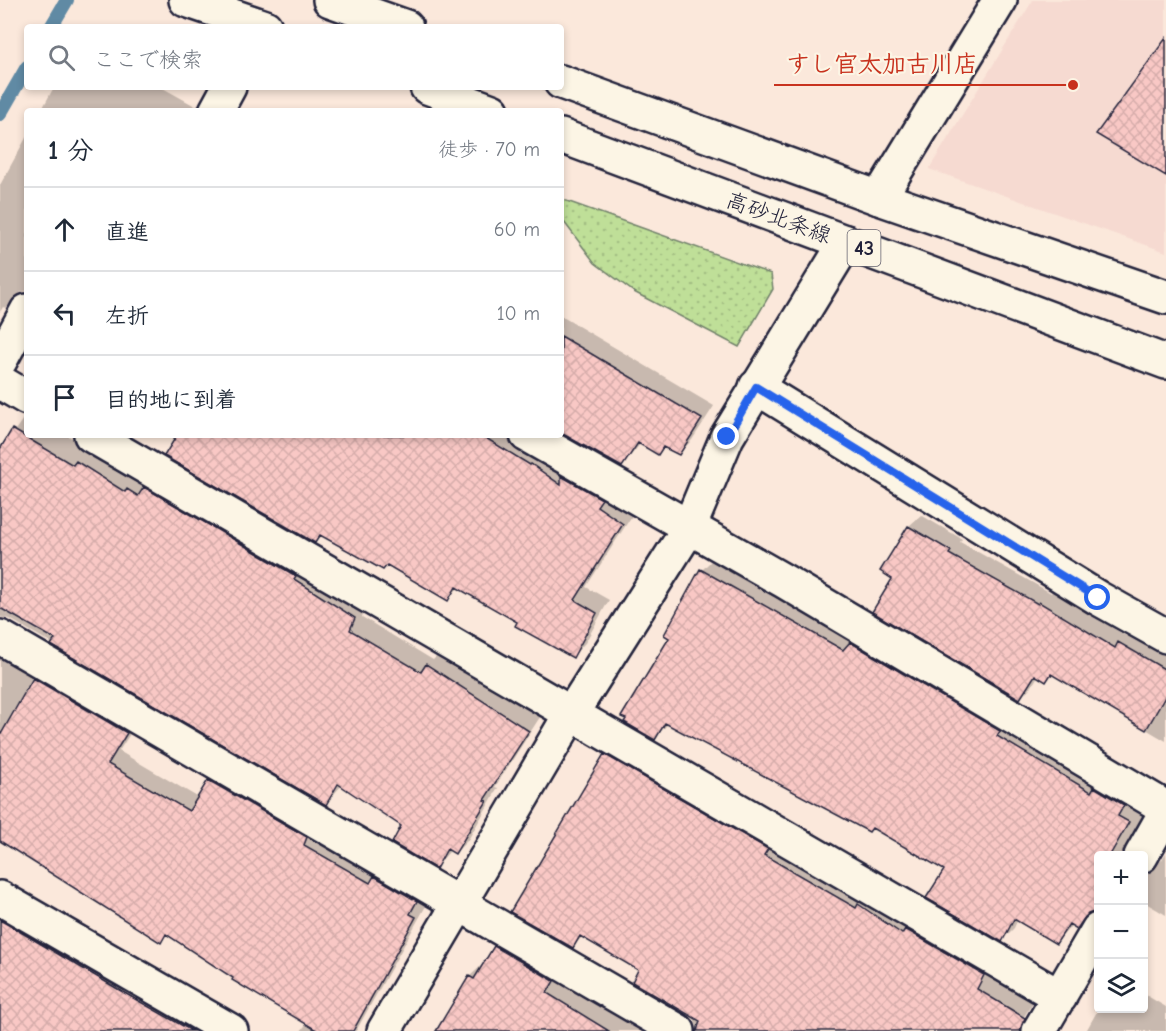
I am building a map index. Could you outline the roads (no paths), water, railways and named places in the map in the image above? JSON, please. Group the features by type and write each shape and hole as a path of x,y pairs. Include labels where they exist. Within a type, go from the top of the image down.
{"street":[{"path":"186,0 254,24"},
{"path":"330,0 398,24"},
{"path":"879,198 1000,0"},
{"name":"43","path":"564,83 879,198 1166,297"},
{"path":"218,108 227,90"},
{"path":"435,90 484,108"},
{"name":"高砂北条線","path":"564,137 1166,362"},
{"path":"384,1031 571,714 689,528 727,437 846,242"},
{"path":"0,361 24,317"},
{"path":"0,382 24,396"},
{"path":"756,387 1098,598 1166,636"},
{"path":"96,438 1060,997"},
{"path":"532,438 784,581 1166,810 1143,851"},
{"path":"0,637 678,1031"},
{"path":"0,898 231,1031"},
{"path":"1039,1031 1094,937"}],"waterway":[{"path":"53,24 67,0"},
{"path":"0,114 24,72"}],"place":[{"name":"すし官太加古川店","path":"1073,85"}]}
